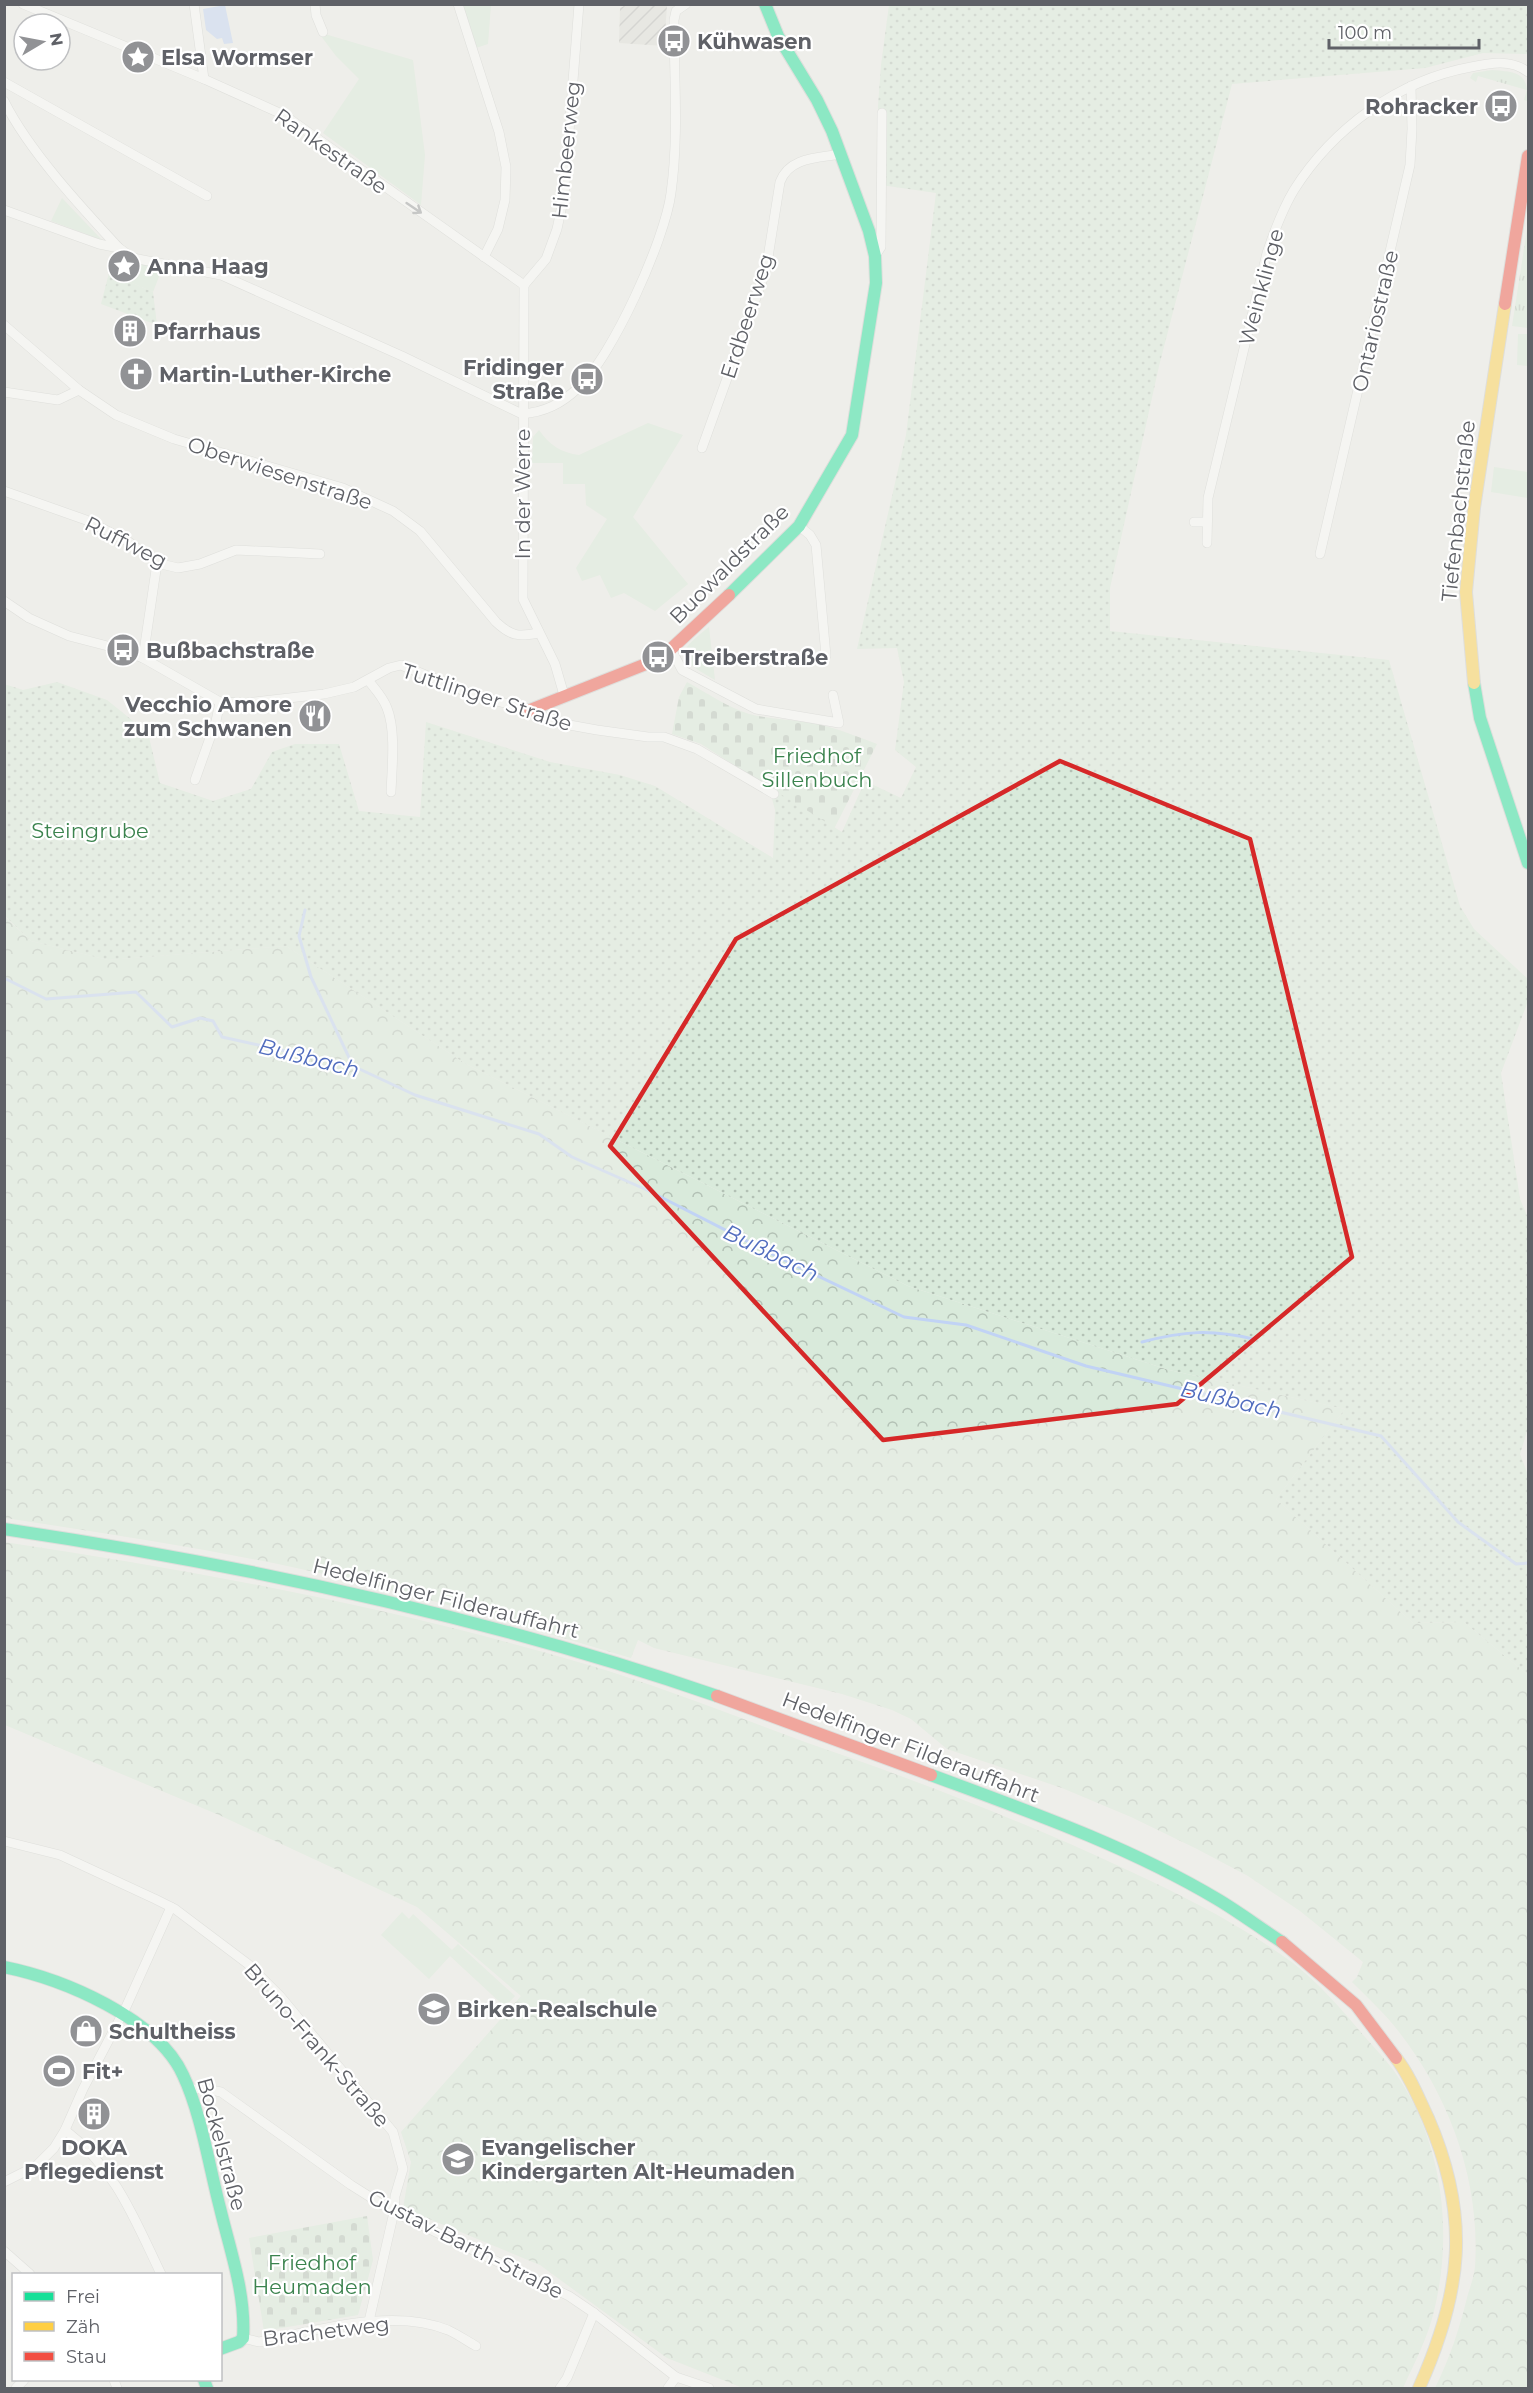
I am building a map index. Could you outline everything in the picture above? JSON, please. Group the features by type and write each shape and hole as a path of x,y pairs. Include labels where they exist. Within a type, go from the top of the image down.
{"street":[{"name":"Rankestraße","path":"23,4 204,79 269,108 298,124 524,285"},
{"path":"194,4 204,79"},
{"path":"315,4 316,15 323,32"},
{"path":"458,4 499,132 506,167 505,200 498,229 484,257"},
{"name":"Himbeerweg","path":"524,285 546,259 557,229 564,196 579,4"},
{"path":"4,101 49,167 118,248 133,258 221,275 402,356 522,414 541,412 558,404 587,379 621,321 659,240 671,195 676,139 674,20 676,11 686,4"},
{"name":"Buowaldstraße","path":"530,710 646,663 671,649 799,526 852,435 876,283 875,255 869,231 832,131 817,100 778,36 765,4"},
{"name":"Weinklinge","path":"1207,543 1208,498 1267,253 1279,220 1305,175 1331,145 1372,108 1411,86 1443,74 1489,64 1512,63 1528,72"},
{"path":"4,82 207,196"},
{"name":"Ontariostraße","path":"1320,554 1410,165 1411,86"},
{"name":"Buowaldstraße","path":"875,255 881,247 882,113"},
{"name":"Erdbeerweg","path":"702,448 766,270 780,182 784,171 794,163 841,154"},
{"name":"Tiefenbachstraße","path":"1528,156 1475,501 1466,592 1472,674 1480,718 1528,864"},
{"path":"4,210 99,244 118,248"},
{"name":"In der Werre","path":"524,285 523,599 555,663 564,695"},
{"name":"Oberwiesenstraße","path":"4,325 79,390 116,414 151,431 343,488 393,511 420,531 496,622 507,632 522,636 538,633"},
{"path":"4,392 58,400 79,390"},
{"name":"Ruffweg","path":"4,491 86,520 129,542 157,563 178,568 200,564 236,550 320,554"},
{"path":"1194,522 1207,522"},
{"path":"799,526 810,535 816,545 826,656"},
{"path":"143,658 157,563"},
{"name":"Tuttlinger Straße","path":"4,601 29,618 69,636 123,650 143,658 220,702 246,703 354,687 389,668 402,665 472,694 530,710 553,722 607,732 663,737 697,749 774,794"},
{"path":"671,649 682,670 756,709 838,723 833,695"},
{"name":"Tuttlinger Straße","path":"368,681 384,702 390,716 391,792"},
{"path":"195,780 216,721 220,702"},
{"name":"Hedelfinger Filderauffahrt","path":"4,1529 177,1556 337,1589 477,1623 624,1666 745,1706 1076,1831 1170,1873 1231,1907 1297,1953 1334,1985 1360,2012 1402,2064 1430,2116 1449,2175 1458,2238 1452,2295 1434,2355 1419,2388"},
{"name":"Bruno-Frank-Straße","path":"4,1841 60,1855 171,1907 248,1964 280,1996 393,2132 403,2169 394,2196 394,2212 369,2321"},
{"path":"4,2182 36,2166 54,2148 65,2130 83,2089 122,2015 171,1907"},
{"name":"Bockelstraße","path":"4,1967 66,1986 122,2015 161,2043 177,2063 189,2090 228,2241 244,2318 243,2338"},
{"name":"Gustav-Barth-Straße","path":"189,2090 201,2088 221,2092 351,2185 394,2212 462,2246 536,2278 594,2313 676,2377 709,2388"},
{"path":"65,2130 84,2144 104,2166 129,2208 161,2273"},
{"path":"4,2251 29,2273"},
{"path":"560,2388 567,2378 594,2313"},
{"name":"Brachetweg","path":"243,2338 259,2342 369,2321 411,2322 447,2330 476,2346"},
{"path":"222,2348 243,2338"},
{"path":"668,2388 676,2377"}],"highlighted area":[{"path":"1060,761 1250,839 1352,1257 1177,1404 883,1440 610,1146 736,939"}],"shaded area":[{"path":"626,5 667,6 664,46 619,43 620,8"}],"green space":[{"path":"462,5 491,5 488,44 476,48"},
{"name":"Steingrube","path":"889,5 1528,5 1528,54 1483,53 1425,68 1232,84 1159,366 1110,588 1110,631 1389,660 1460,906 1474,929 1528,979 1528,1001 1501,1073 1520,1199 1528,1218 1528,1428 1520,1454 1528,1475 1528,1675 1464,1622 1413,1623 1276,1499 1345,1409 1169,1370 908,1286 466,1064 286,946 108,960 31,941 5,916 4,684 23,690 57,682 107,700 148,733 160,783 213,801 251,789 272,752 295,744 339,744 359,811 420,817 426,722 550,762 620,775 655,786 773,858 775,810 769,787 842,832 865,781 901,798 916,767 895,750 904,682 897,648 857,649 906,435 936,193 881,185 878,106"},
{"path":"318,32 413,60 425,155 421,205 323,133 359,79 336,56"},
{"path":"1492,70 1515,73 1520,76 1526,85 1528,92 1528,101 1524,100 1527,90 1478,76 1476,82 1470,78 1473,73"},
{"path":"62,198 102,240 51,221"},
{"path":"1528,223 1528,328 1512,326"},
{"path":"113,256 162,269 153,292 109,273"},
{"path":"109,273 153,292 157,325 101,304"},
{"path":"1518,334 1528,334 1528,366 1517,365"},
{"path":"648,423 683,435 633,517 688,584 655,611 624,593 611,598 600,575 582,581 576,568 607,519 586,505 585,484 563,484 563,463 532,463 533,437 539,430 556,447 579,455"},
{"path":"1494,467 1528,472 1528,498 1491,492"},
{"path":"709,627 715,680 693,666 684,656 689,644"},
{"name":"Friedhof Sillenbuch","path":"687,682 725,704 749,714 823,725 877,744 834,829 701,744 672,734 679,697"},
{"path":"4,916 31,941 108,960 286,946 466,1064 908,1286 1169,1370 1345,1409 1276,1499 1413,1623 1464,1622 1528,1675 1528,2388 1435,2388 1462,2318 1475,2267 1472,2201 1466,2168 1456,2136 1444,2105 1411,2048 1386,2017 1352,1982 1357,1977 1363,1962 1300,1911 1248,1876 1131,1817 1062,1788 947,1749 911,1719 892,1710 842,1694 654,1648 638,1640 631,1658 451,1606 299,1569 173,1545 5,1518"},
{"path":"4,1542 151,1565 369,1608 514,1644 618,1674 883,1770 1021,1823 1167,1889 1253,1936 1293,1963 1322,1988 1394,2071 1423,2126 1433,2156 1440,2186 1443,2218 1440,2281 1431,2321 1403,2388 743,2388 667,2358 540,2265 403,2208 411,2162 401,2132 521,1996 417,1907 219,1815 5,1725"},
{"path":"402,1912 409,1919 413,1914 452,1950 458,1944 515,1996 505,2007 450,1956 429,1979 381,1935"},
{"name":"Friedhof Heumaden","path":"367,2216 373,2260 358,2315 264,2331 249,2238"}],"water":[{"path":"225,5 233,43 224,44 222,38 217,39 206,30 203,9"}],"waterway":[{"path":"305,910 299,936 311,977 353,1066"},
{"name":"Bußbach","path":"4,978 46,999 136,992 172,1027 200,1018 213,1021 222,1037 353,1066 415,1095 539,1134 572,1157 647,1190 782,1259 904,1317 966,1325 1086,1366 1381,1436 1458,1522 1516,1564 1528,1563"},
{"path":"1142,1342 1171,1335 1198,1333 1224,1334 1253,1339"}],"traffic: fast":[{"path":"729,595 799,526 852,435 876,283 875,256 869,231 832,131 817,100 778,36 765,4"},
{"path":"1474,683 1480,718 1528,863"},
{"path":"4,1529 185,1559 364,1596 542,1641 717,1696"},
{"path":"931,1775 1077,1831 1148,1862 1217,1899 1282,1942"},
{"path":"4,1967 53,1981 106,2004 152,2036 170,2054 183,2075 200,2123 240,2289 243,2338 239,2342 222,2348"},
{"path":"204,2381 207,2388"}],"traffic: slow":[{"path":"1474,683 1466,592 1474,508 1505,304"},
{"path":"1396,2058 1406,2072 1442,2154 1451,2188 1455,2222 1456,2254 1445,2319 1419,2388"}],"traffic: jam":[{"path":"1505,304 1528,156"},
{"path":"530,710 646,664 671,649 729,595"},
{"path":"717,1696 931,1775"},
{"path":"1282,1942 1356,2005 1396,2058"}],"place":[{"name":"Kühwasen","path":"674,41"},
{"name":"Elsa Wormser","path":"138,57"},
{"name":"Rohracker","path":"1501,106"},
{"name":"Anna Haag","path":"124,266"},
{"name":"Pfarrhaus","path":"130,331"},
{"name":"Martin-Luther-Kirche","path":"136,374"},
{"name":"Fridinger Straße","path":"587,379"},
{"name":"Bußbachstraße","path":"123,650"},
{"name":"Treiberstraße","path":"658,657"},
{"name":"Vecchio Amore zum Schwanen","path":"315,716"},
{"name":"Birken-Realschule","path":"434,2009"},
{"name":"Schultheiss","path":"86,2031"},
{"name":"Fit+","path":"59,2071"},
{"name":"DOKA Pflegedienst","path":"94,2114"},
{"name":"Evangelischer Kindergarten Alt-Heumaden","path":"458,2159"}]}
